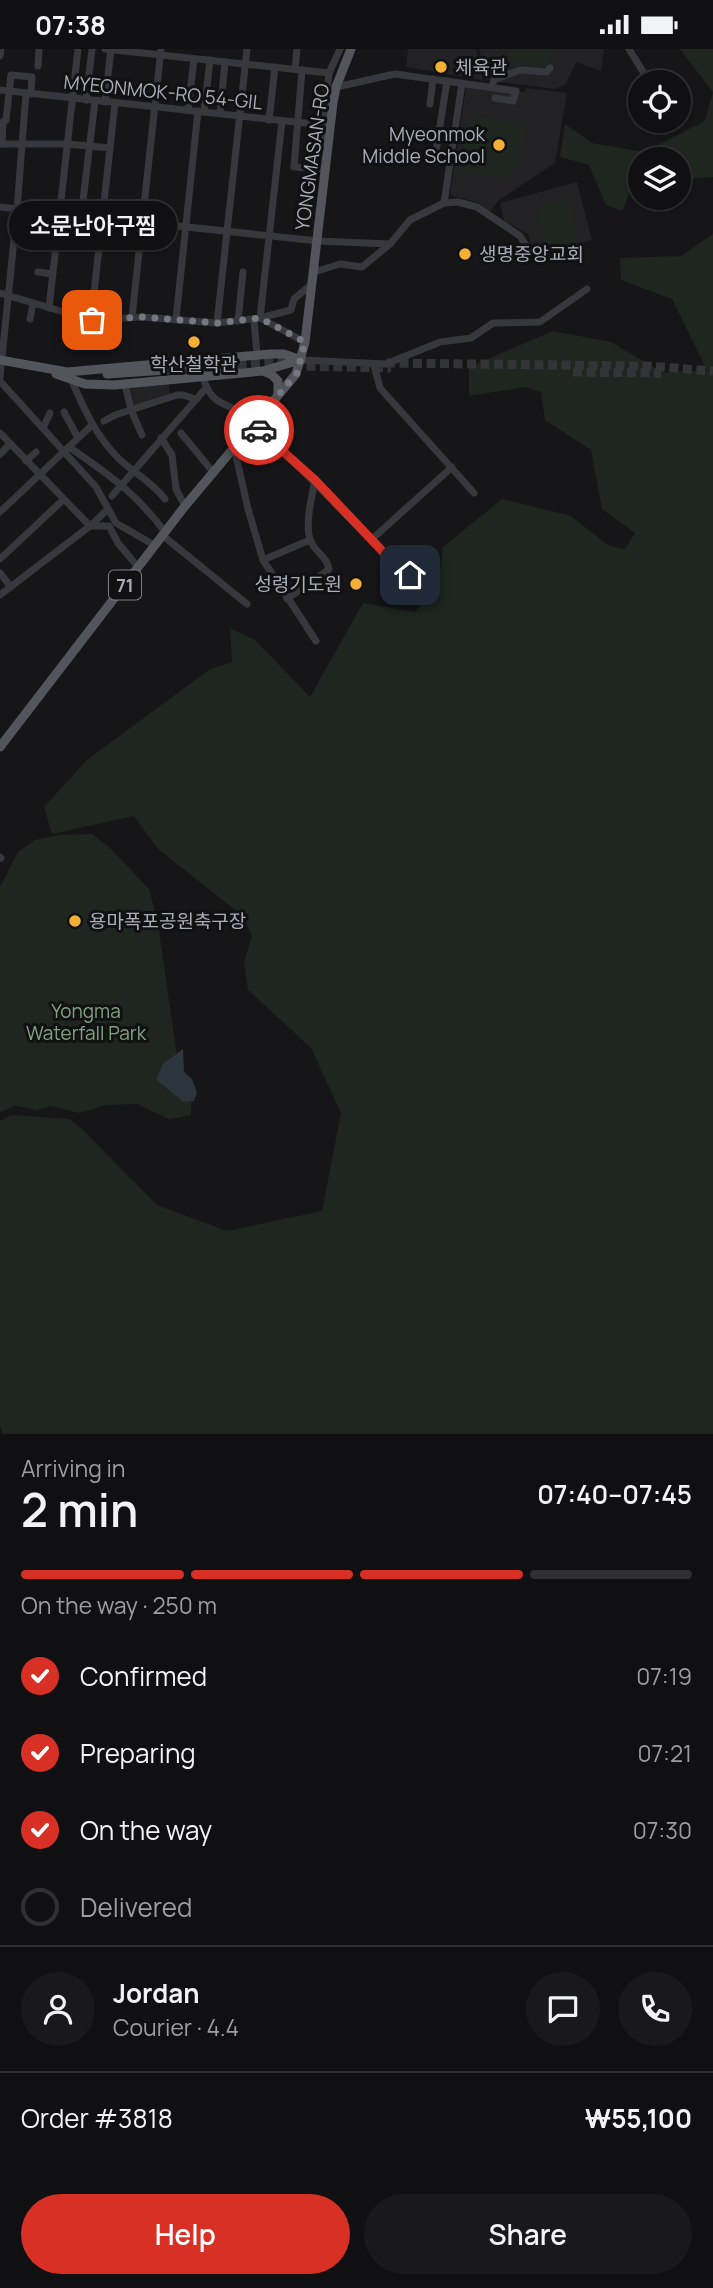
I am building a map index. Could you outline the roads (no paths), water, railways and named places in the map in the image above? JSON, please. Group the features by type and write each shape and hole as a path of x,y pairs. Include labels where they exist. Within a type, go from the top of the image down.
{"main road":[{"name":"YONGMASAN-RO","path":"0,747 154,545 297,373 305,342 337,87 351,49"},
{"path":"71,377 270,354 284,354 301,360"},
{"path":"267,371 276,362 270,354"},
{"path":"1,360 94,385 267,371 301,360"},
{"path":"71,377 124,380 225,368"},
{"path":"267,371 278,381 278,395"}],"street":[{"path":"0,56 1,49"},
{"path":"38,66 39,49"},
{"path":"49,309 78,49"},
{"path":"81,217 89,146 92,49"},
{"path":"105,49 161,52 196,59 329,73"},
{"path":"105,102 111,49"},
{"path":"188,110 199,49"},
{"path":"217,323 247,49"},
{"path":"297,49 299,70 293,167 326,169"},
{"path":"329,141 321,138 329,73 340,49"},
{"path":"629,49 642,70"},
{"path":"132,317 161,52"},
{"path":"176,319 201,111 210,60"},
{"path":"220,113 225,62"},
{"path":"269,120 275,67"},
{"path":"492,87 494,80 520,70 547,72 550,68"},
{"path":"337,87 391,74 516,90 513,101 495,98"},
{"path":"110,148 67,144 22,144 1,144 4,90 11,75 32,78 22,144 18,210 4,294 0,379 43,428 67,449 122,484 146,506 164,533 247,604"},
{"path":"430,104 433,79"},
{"path":"436,151 447,81"},
{"path":"444,203 462,83"},
{"name":"MYEONMOK-RO 54-GIL","path":"4,90 323,125"},
{"path":"91,320 115,103"},
{"path":"257,355 257,319 282,121"},
{"path":"314,272 340,264 362,267 390,244 406,222 444,203 458,202 477,207 520,236 526,246"},
{"path":"0,207 318,241 390,244"},
{"path":"38,272 52,274"},
{"path":"238,321 243,272"},
{"path":"4,294 91,320 132,317 217,323 257,319 291,310 294,299 313,283"},
{"path":"301,360 374,365 397,361 440,342 471,338 493,323 540,322 587,289"},
{"path":"30,319 33,304"},
{"path":"257,319 305,342"},
{"path":"374,365 380,388 474,493"},
{"path":"71,377 92,425 120,460 135,470 165,499"},
{"path":"203,378 206,388 219,403 242,414 315,480 393,562 421,584"},
{"path":"125,383 131,410 142,435"},
{"path":"112,496 206,388"},
{"path":"104,421 177,395 195,399"},
{"path":"64,412 78,438"},
{"path":"43,428 50,413"},
{"path":"0,512 92,425"},
{"path":"0,433 90,526 108,526 138,568"},
{"path":"181,433 213,472"},
{"path":"161,438 172,456 176,489 185,506"},
{"path":"0,454 10,444"},
{"path":"234,447 263,560 316,642"},
{"path":"67,449 96,487 116,523 154,545"},
{"path":"26,461 36,452"},
{"path":"371,540 452,467"},
{"path":"287,599 328,569 328,561 310,540 310,513 315,480"},
{"path":"0,559 63,500"},
{"path":"0,595 107,510"},
{"path":"263,560 310,540"},
{"path":"0,573 11,587"},
{"path":"324,573 332,578"}],"tunnel":[{"path":"224,366 295,360"},
{"path":"386,363 648,366 713,371"},
{"path":"293,366 391,368"},
{"path":"573,372 661,373"}],"place":[{"name":"체육관","path":"441,67"},
{"name":"Myeonmok Middle School","path":"499,145"},
{"name":"생명중앙교회","path":"465,254"},
{"name":"소문난아구찜","path":"92,320"},
{"name":"학산철학관","path":"194,342"},
{"name":"성령기도원","path":"356,584"},
{"name":"용마폭포공원축구장","path":"75,921"}],"park label":[{"name":"Yongma Waterfall Park","path":"86,1022"}]}
